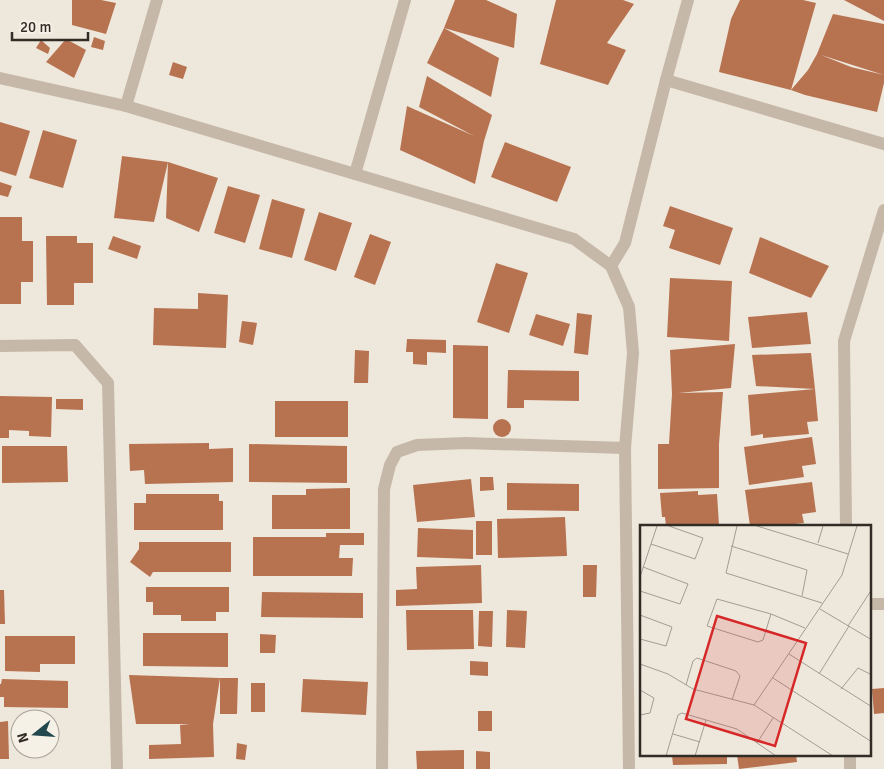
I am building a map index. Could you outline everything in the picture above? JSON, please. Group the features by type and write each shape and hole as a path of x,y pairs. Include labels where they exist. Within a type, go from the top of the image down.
{"street":[{"path":"126,106 157,0"},
{"path":"356,174 405,0"},
{"path":"611,266 625,243 688,0"},
{"path":"0,78 126,106 574,239 611,266 629,307 633,353 625,448 629,769"},
{"path":"666,80 884,144"},
{"path":"846,525 844,341 884,210"},
{"path":"0,346 75,345 108,383 117,769"},
{"path":"382,769 384,489 390,465 397,452 416,445 466,443 625,448"},
{"path":"850,756 850,769"}],"building":[{"path":"72,0 101,0 116,3 106,34 72,25"},
{"path":"455,0 486,0 517,14 514,48 444,28"},
{"path":"556,0 623,0 634,4 607,43 626,50 608,85 540,64"},
{"path":"740,0 803,0 816,3 791,90 719,72 731,19"},
{"path":"844,0 884,0 884,21"},
{"path":"833,14 884,24 884,75 884,83 877,112 791,90 808,70 817,54","holes":["821,55 884,75 851,67"]},
{"path":"444,28 499,58 491,97 427,63"},
{"path":"94,37 105,41 103,50 91,47"},
{"path":"66,39 86,50 74,78 46,62"},
{"path":"41,40 50,48 48,54 36,48"},
{"path":"173,62 187,67 183,79 169,75"},
{"path":"427,76 492,115 484,141 475,184 400,150 407,106 474,136 419,107"},
{"path":"0,122 30,131 16,176 0,171"},
{"path":"43,130 77,140 63,188 29,178"},
{"path":"505,142 571,167 557,202 491,177"},
{"path":"122,156 168,162 154,222 114,218"},
{"path":"168,162 218,178 199,232 166,218"},
{"path":"0,182 12,186 8,197 0,195"},
{"path":"228,186 260,195 245,243 214,233"},
{"path":"272,199 305,209 292,258 259,249"},
{"path":"670,206 733,228 720,265 669,248 675,230 663,226"},
{"path":"319,212 352,223 336,271 304,260"},
{"path":"0,217 22,217 22,241 33,241 33,282 21,282 21,304 0,304"},
{"path":"370,234 391,242 375,285 354,277"},
{"path":"46,236 77,236 77,243 93,243 93,283 74,283 74,305 47,305"},
{"path":"113,236 141,246 137,259 108,249"},
{"path":"760,237 829,266 811,298 749,273"},
{"path":"496,263 528,273 509,333 477,322"},
{"path":"670,278 732,281 729,341 667,337"},
{"path":"198,293 228,295 226,348 153,345 154,308 198,309"},
{"path":"807,312 811,344 752,348 748,317"},
{"path":"577,313 592,315 588,355 574,353"},
{"path":"536,314 570,324 563,346 529,335"},
{"path":"242,321 257,323 253,345 239,342"},
{"path":"407,339 446,340 446,353 427,352 427,365 413,364 413,352 406,352"},
{"path":"735,344 731,388 678,393 723,392 719,444 719,488 658,489 658,444 669,444 672,394 670,350"},
{"path":"453,345 488,346 488,419 453,418"},
{"path":"355,350 369,351 368,383 354,383"},
{"path":"811,353 815,389 756,386 752,355"},
{"path":"508,370 579,371 579,401 524,400 524,408 507,408"},
{"path":"815,389 818,421 807,422 809,434 763,438 763,434 751,436 748,395"},
{"path":"0,396 52,397 51,437 29,436 29,431 9,430 9,438 0,438"},
{"path":"56,399 83,399 83,410 56,409"},
{"path":"275,401 348,401 348,437 275,437"},
{"path":"502,419 508,422 511,428 508,434 502,437 496,434 493,428 496,422"},
{"path":"812,437 816,464 802,466 804,477 749,485 744,447"},
{"path":"209,443 209,449 233,448 233,482 145,484 144,470 130,471 129,444"},
{"path":"249,444 347,446 347,483 249,482"},
{"path":"2,446 67,446 68,482 2,483"},
{"path":"480,477 493,477 494,490 480,491"},
{"path":"471,479 475,517 417,522 413,485"},
{"path":"812,482 816,512 802,514 804,523 750,525 745,490"},
{"path":"507,483 579,484 579,511 507,510"},
{"path":"350,488 350,529 272,529 272,495 306,495 306,489"},
{"path":"698,491 698,495 717,494 719,525 666,525 665,517 662,517 660,493"},
{"path":"146,494 219,494 219,501 223,501 223,530 134,530 134,503 146,503"},
{"path":"565,517 567,556 498,558 497,519"},
{"path":"476,521 492,521 492,555 476,555"},
{"path":"418,528 473,530 473,559 417,557"},
{"path":"326,533 364,533 364,545 340,545 339,558 353,558 352,576 253,576 253,537 326,537"},
{"path":"139,542 231,542 231,572 153,572 150,577 130,562 139,549"},
{"path":"481,565 482,603 396,606 396,590 417,589 416,567"},
{"path":"583,565 597,565 596,597 583,597"},
{"path":"146,587 229,587 229,612 216,612 216,621 181,621 181,615 153,615 153,602 146,602"},
{"path":"0,590 4,590 5,624 0,624"},
{"path":"262,592 363,593 363,618 261,617"},
{"path":"406,610 473,610 474,649 407,650"},
{"path":"507,610 527,611 525,648 506,647"},
{"path":"479,611 493,611 492,647 478,646"},
{"path":"143,633 228,633 228,667 143,666"},
{"path":"260,634 276,635 275,653 260,653"},
{"path":"5,636 75,636 75,664 40,664 40,672 5,671"},
{"path":"470,661 488,662 488,676 470,675"},
{"path":"129,675 220,678 213,724 214,757 149,759 149,745 181,744 180,725 190,724 136,724"},
{"path":"220,678 238,678 237,714 220,714"},
{"path":"2,679 68,681 68,708 4,707 4,697 0,697"},
{"path":"303,679 368,682 366,715 301,712"},
{"path":"251,683 265,683 265,712 251,712"},
{"path":"884,688 884,713 874,714 872,689"},
{"path":"478,711 492,711 492,731 478,731"},
{"path":"8,721 9,759 0,759 0,722"},
{"path":"237,743 247,745 245,760 236,759"},
{"path":"464,750 464,769 417,769 416,751"},
{"path":"476,751 490,752 490,769 476,769"},
{"path":"672,756 727,756 727,764 673,765"},
{"path":"737,756 796,756 797,762 739,769"}]}
